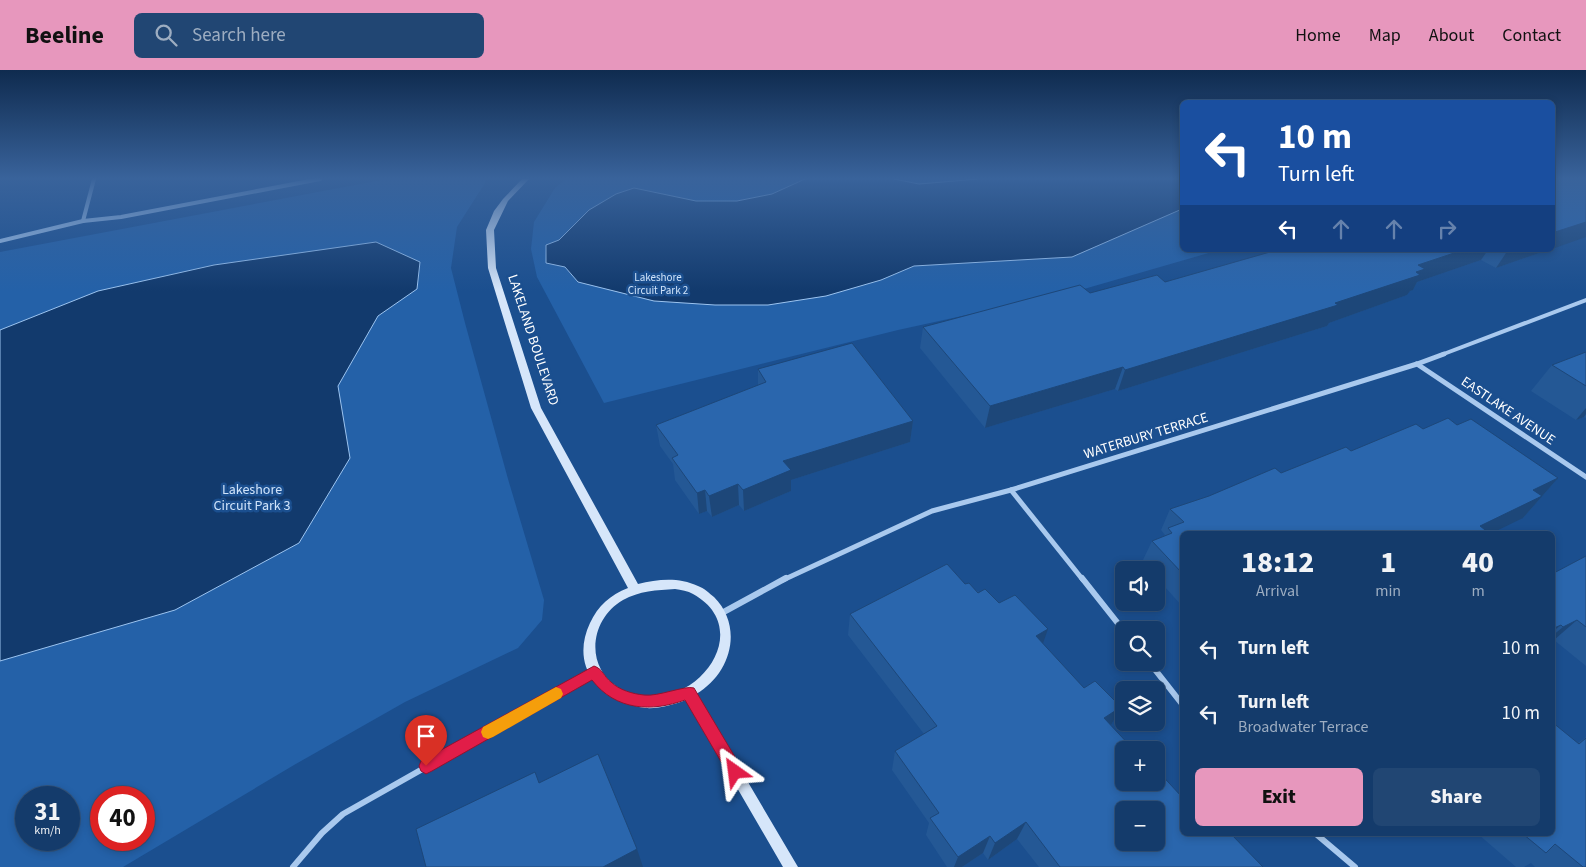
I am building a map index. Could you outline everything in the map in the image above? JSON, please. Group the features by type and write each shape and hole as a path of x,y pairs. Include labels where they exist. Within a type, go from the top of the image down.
{"street":[{"path":"83,221 84,216"},
{"path":"0,241 83,221 130,216"},
{"name":"LAKELAND BOULEVARD","path":"496,216 490,230 492,268 536,408 635,589"},
{"name":"WATERBURY TERRACE","path":"720,614 776,583 932,511 1011,490 1417,364 1586,300"},
{"name":"EASTLAKE AVENUE","path":"1417,364 1586,478"},
{"path":"1011,490 1116,621"},
{"path":"675,584 702,594 710,600 720,614 726,630 725,648 719,665 706,681 689,693 666,700 644,702 624,697 606,687 594,672 588,653 590,634 600,615 616,599 635,589 675,584"},
{"path":"1156,671 1180,701"},
{"path":"292,867 322,833 343,814 594,672"},
{"path":"689,693 791,867"},
{"path":"1318,836 1354,867"}],"green space":[{"name":"Lakeshore Circuit Park 3","path":"190,216 464,216 457,227 451,268 508,479 544,600 542,620 518,648 405,702 294,765 155,848 155,786 90,786 90,851 150,851 123,867 0,867 0,252"},
{"name":"Lakeshore Circuit Park 2","path":"538,216 1180,216 1180,252 1212,252 1077,291 898,330 604,403 537,277 531,249 534,222"}],"shaded area":[{"path":"583,216 1166,216 1072,257 914,266 881,280 826,296 768,305 715,305 654,301 578,282 565,267 546,263 546,245 559,240"},
{"path":"376,242 420,262 417,289 378,316 338,386 350,458 299,543 175,610 0,661 0,330 98,291 214,265"}],"building":[{"path":"1555,216 1586,216 1586,222 1555,232"},
{"path":"1270,252 1457,252 1418,265 1425,269 1416,272 1420,275 1335,303 1338,305 1125,370 1123,367 990,406 923,327 1080,285 1090,293 1157,275 1165,282"},
{"path":"852,343 913,421 783,461 791,470 743,490 738,484 709,496 705,490 697,493 672,458 678,455 656,425 766,382 758,369"},
{"path":"1586,352 1586,386 1552,365"},
{"path":"1448,418 1457,425 1471,419 1558,478 1533,490 1542,496 1480,526 1486,531 1180,531 1180,571 1152,541 1172,533 1168,528 1184,522 1170,509 1209,496 1275,468 1281,473 1346,447 1351,451 1416,424 1423,429"},
{"path":"1586,556 1586,627 1577,620 1563,627 1561,625 1555,628 1555,572"},
{"path":"947,564 965,584 969,583 978,593 985,589 999,603 1015,595 1048,629 1036,636 1084,688 1095,681 1115,701 1115,711 1104,718 1126,741 1115,741 1115,791 1165,791 1165,779 1180,795 1180,836 1233,836 1263,867 1060,867 1026,822 995,843 990,836 958,857 930,818 939,813 895,751 937,726 850,614"},
{"path":"1555,724 1579,744 1586,738 1586,867 1583,867 1555,844 1546,853 1525,836 1555,836"},
{"path":"598,754 637,849 603,867 426,867 416,829 535,772 539,783"}],"slow traffic":[{"path":"488,732 556,694"}],"route":[{"path":"426,766 594,672 606,687 624,697 644,702 666,700 689,693 735,772"}]}
